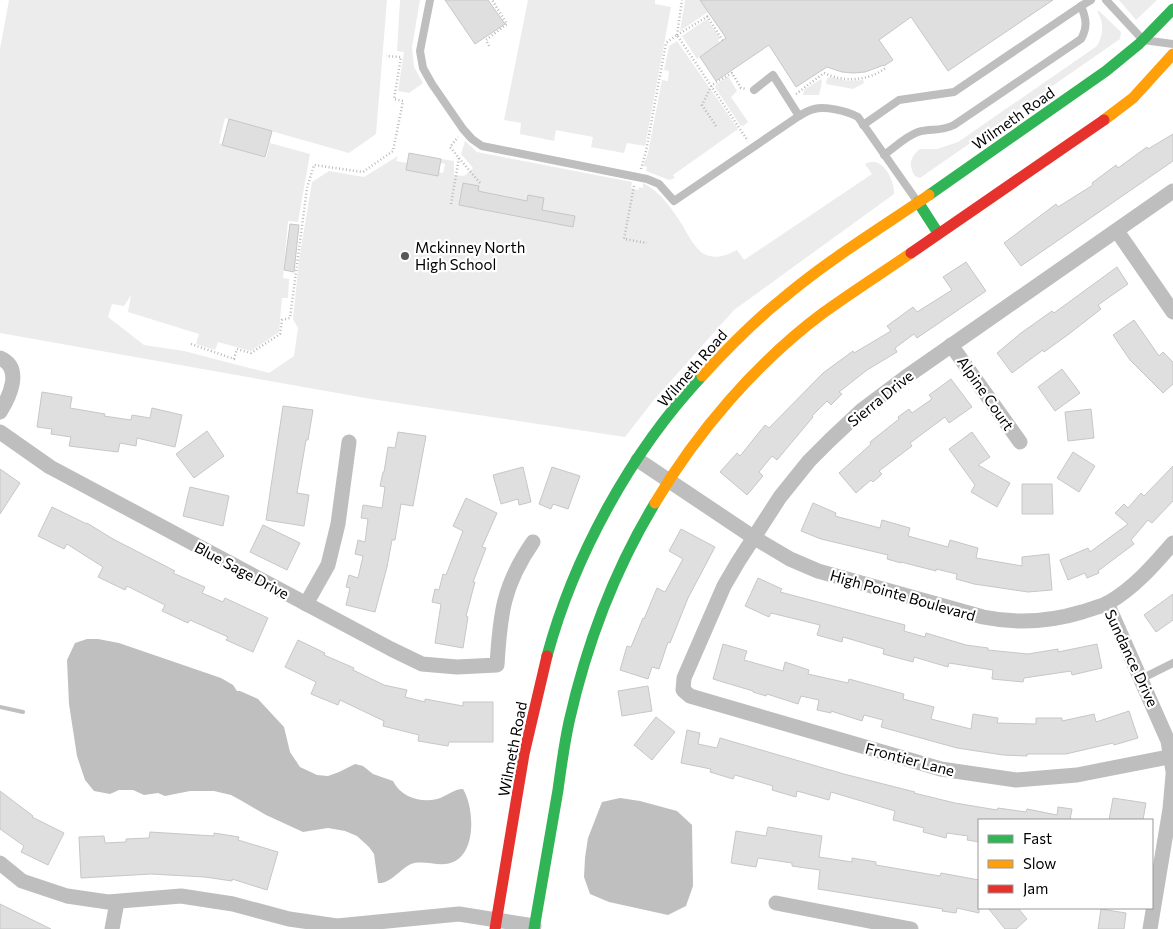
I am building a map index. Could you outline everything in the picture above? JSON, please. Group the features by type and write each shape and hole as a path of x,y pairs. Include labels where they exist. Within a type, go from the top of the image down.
{"main road":[{"name":"Wilmeth Road","path":"496,924 524,761 548,651 580,564 611,504 638,460 694,383 754,322 799,284 1106,72 1143,40 1173,8"},
{"path":"534,928 570,722 585,660 603,607 620,567 668,480 700,434 744,384 784,345 833,305 1133,98 1173,54"},
{"path":"918,202 938,233"}],"street":[{"name":"Sierra Drive","path":"683,690 684,678 717,601 753,537 795,478 830,440 862,410 951,345 1173,191"},
{"path":"1117,231 1173,312"},
{"name":"Alpine Court","path":"951,345 1020,442"},
{"path":"0,358 9,364 13,375 12,387 0,412"},
{"name":"Blue Sage Drive","path":"0,432 50,467 422,664 457,667 497,665 499,627 505,598 519,562 533,542"},
{"path":"306,604 328,565 338,524 349,442"},
{"name":"High Pointe Boulevard","path":"638,460 753,537 790,559 818,571 1001,621 1042,621 1072,615 1107,603 1143,577 1173,543"},
{"name":"Sundance Drive","path":"1107,603 1168,741 1173,765 1170,809 1150,929"},
{"name":"Frontier Lane","path":"683,690 690,696 941,769 1016,780 1173,765"},
{"path":"0,863 22,881 67,896 108,902 181,896 233,904 289,919 337,926 454,914 496,924 534,928"},
{"path":"112,929 117,902"},
{"path":"776,903 911,929"}],"lane":[{"path":"430,0 420,60 427,76 463,129 472,139 487,148 647,179 659,184 674,201 799,116 813,109 821,108 850,113 858,117 918,202"},
{"path":"863,125 900,100 954,92 1080,6 1092,0"},
{"path":"1106,0 1143,40 1173,44"},
{"path":"884,155 914,134 940,130 954,125 1081,39 1086,29 1086,22 1080,6"},
{"path":"754,90 773,75 799,116"},
{"path":"1141,679 1173,663"}],"path":[{"path":"489,46 486,40 507,24 492,0"},
{"path":"682,0 677,35 712,85 752,148"},
{"path":"647,243 624,239 637,177 646,150 666,43 708,15 724,41"},
{"path":"191,344 234,359 237,349 251,353 280,334 282,320 290,318 307,188 314,165 363,172 393,151 403,101 394,99 401,58 386,56"},
{"path":"788,99 824,73 842,78 862,78 878,73 887,67"},
{"path":"716,126 702,104 712,85 732,73 741,88 754,90"},
{"path":"463,129 450,147 480,182"},
{"path":"451,204 459,158"}],"shaded area":[{"name":"Mckinney North High School","path":"9,0 387,0 376,134 349,153 225,118 219,143 266,158 270,143 310,154 298,222 288,221 283,278 289,279 288,298 282,298 279,332 251,351 218,342 215,350 196,344 199,334 128,312 131,295 124,306 112,304 108,317 144,345 184,351 269,373 294,356 298,328 293,319 299,260 312,182 329,171 364,177 398,156 396,161 408,163 407,170 438,176 439,172 443,173 445,164 441,163 441,159 454,161 454,175 464,176 473,168 461,154 465,141 477,152 632,182 631,188 638,190 639,187 643,188 643,183 666,202 692,242 701,252 708,256 717,257 737,250 744,260 872,174 865,164 877,163 886,170 892,182 894,194 734,310 653,401 625,437 371,399 0,333 0,49"},
{"path":"400,0 420,0 412,47 414,67 423,83 409,93 398,91 404,52 397,51"},
{"path":"528,0 655,0 655,4 671,7 645,146 627,143 624,153 591,147 593,137 556,130 554,141 520,134 521,123 504,120"},
{"path":"685,0 700,0 708,12 680,31"},
{"path":"1119,0 1157,0 1136,20"},
{"path":"1097,11 1121,32 1120,39 920,178 915,176 911,168 911,161 920,149 937,149 958,142 1097,46 1102,28"},
{"path":"707,19 720,38 718,40 720,43 697,59 682,36"},
{"path":"677,41 738,129 673,175 675,178 669,180 646,171 647,167 643,166 648,153 662,80 668,81 669,71 664,70 669,46"},
{"path":"728,76 737,91 731,97 748,122 743,126 740,125 715,87"},
{"path":"827,78 848,81 863,80 864,83 853,89 826,84"},
{"path":"821,79 819,95 803,95 804,90"},
{"path":"87,639 119,643 221,678 233,685 237,691 258,699 284,727 290,752 300,767 317,775 328,776 355,764 363,766 373,774 393,781 396,787 406,795 424,800 437,799 456,790 463,789 467,797 471,817 470,839 466,849 461,857 448,864 421,862 411,864 391,879 378,883 374,854 357,836 345,831 328,828 303,832 266,815 231,795 214,791 190,791 165,796 158,793 144,795 133,790 119,790 110,794 94,791 85,780 77,756 69,704 67,660 75,643"},
{"path":"620,798 640,801 677,811 692,825 693,886 686,906 668,915 609,902 590,894 584,877 588,838 602,802"}],"building":[{"path":"445,0 488,0 505,24 475,44"},
{"path":"700,0 1053,0 948,71 911,17 879,40 893,60 884,66 865,72 854,73 842,72 827,67 796,87 769,45 716,81 700,57 726,38"},
{"path":"229,119 272,131 265,157 222,145"},
{"path":"1173,134 1173,161 1021,266 1004,243 1056,204 1058,207 1093,185 1092,183 1116,165 1118,168 1147,147 1148,149"},
{"path":"409,153 441,159 438,176 406,170"},
{"path":"463,183 479,186 478,191 527,201 528,195 544,198 542,210 575,216 573,227 459,205"},
{"path":"290,224 299,225 294,272 284,270"},
{"path":"966,262 986,291 917,338 914,334 895,348 897,352 867,370 839,392 842,394 831,405 827,401 812,416 777,460 772,456 759,472 763,476 747,495 720,472 737,453 740,456 765,425 769,428 823,373 853,351 854,353 891,331 887,326 913,307 917,312 952,290 943,277"},
{"path":"1117,267 1128,284 1098,305 1101,309 1069,334 1012,373 997,353 1021,333 1052,311 1054,313"},
{"path":"1134,320 1159,356 1163,352 1173,362 1173,384 1163,393 1130,360 1113,335"},
{"path":"1062,369 1080,393 1055,411 1038,387"},
{"path":"951,379 972,407 949,423 945,417 910,443 912,446 879,471 882,474 873,482 871,480 856,493 839,473 871,444 870,442 899,419 898,417 909,409 912,413 932,399 929,395"},
{"path":"42,392 72,397 70,408 105,414 104,416 131,420 132,415 150,418 152,408 182,415 175,447 137,438 136,446 120,443 118,452 69,446 71,437 51,434 52,429 37,427"},
{"path":"283,406 313,410 297,493 309,495 304,526 266,520"},
{"path":"1091,409 1094,438 1068,441 1065,412"},
{"path":"207,431 224,456 194,478 176,454"},
{"path":"398,432 426,436 413,506 401,504 395,540 392,540 375,612 346,605 350,588 346,587 349,575 358,578 363,556 355,554 358,540 365,542 368,519 361,518 363,505 382,508 385,487 380,486 388,447 395,448"},
{"path":"972,432 990,457 978,465 1010,483 997,507 971,492 975,485 949,449"},
{"path":"1073,452 1095,466 1079,492 1057,478"},
{"path":"1173,466 1173,501 1152,523 1148,520 1131,540 1134,544 1098,571 1099,573 1087,578 1085,573 1068,580 1060,560 1088,548 1090,552 1128,524 1115,513 1124,504 1128,508 1141,493 1144,496"},
{"path":"523,467 531,502 519,505 518,499 501,504 493,475"},
{"path":"552,467 580,476 568,509 553,504 551,509 539,504"},
{"path":"0,469 20,483 0,514"},
{"path":"1022,484 1052,484 1053,514 1022,514"},
{"path":"190,487 229,496 223,526 183,516"},
{"path":"466,498 497,513 482,547 486,548 473,582 475,582 466,616 468,617 463,648 435,643 441,604 432,602 435,589 439,590 443,574 446,575 463,531 453,526"},
{"path":"813,503 836,513 835,516 880,528 882,520 910,528 908,536 948,547 950,540 978,548 976,558 1022,566 1022,557 1049,554 1052,590 1028,592 974,584 956,579 957,574 901,563 887,559 888,555 821,539 801,531"},
{"path":"52,507 87,523 113,539 175,571 173,573 205,587 202,593 223,602 225,598 268,618 253,652 226,640 228,637 190,620 188,623 162,611 165,605 127,586 125,590 98,577 103,567 67,544 64,549 38,536"},
{"path":"263,525 300,543 287,570 250,552"},
{"path":"681,529 715,547 688,598 670,643 668,642 659,669 652,667 648,679 620,670 627,646 631,647 657,588 665,592 683,559 669,551"},
{"path":"758,578 782,589 780,592 905,625 904,631 925,637 926,633 966,645 988,648 988,650 1028,654 1058,649 1058,652 1097,644 1102,668 1072,675 1071,671 1024,678 1023,682 992,679 993,670 949,663 948,667 914,657 913,662 883,654 884,649 843,637 842,642 817,635 820,625 771,613 769,617 745,606"},
{"path":"1173,594 1173,620 1156,632 1144,615"},
{"path":"298,640 384,685 407,690 405,697 425,702 425,699 463,706 463,702 493,702 493,742 449,742 448,746 418,741 419,735 383,726 384,721 340,700 338,705 311,694 316,682 285,667"},
{"path":"723,644 747,651 744,660 783,671 785,662 809,670 808,674 848,683 849,679 904,694 903,699 934,707 931,719 971,729 973,714 998,718 997,723 1036,724 1036,718 1062,718 1062,721 1094,714 1096,722 1129,711 1138,738 1114,745 1113,743 1066,754 1003,755 957,748 881,727 883,720 864,715 862,721 831,711 831,713 817,710 819,700 801,696 798,704 713,679"},
{"path":"648,686 652,711 622,716 618,691"},
{"path":"656,717 675,732 652,760 634,745"},
{"path":"687,730 700,733 698,744 717,748 720,738 844,774 955,803 997,810 998,808 1026,812 1027,809 1057,815 1058,807 1072,809 1070,819 978,819 978,842 967,840 968,836 947,833 946,838 923,832 924,828 893,820 895,811 831,792 829,800 797,791 796,797 772,790 773,786 735,775 733,779 710,772 711,769 681,763"},
{"path":"0,791 32,817 64,833 48,865 21,852 24,846 0,829"},
{"path":"1113,798 1146,803 1143,819 1109,819"},
{"path":"768,827 822,836 819,857 852,862 852,858 876,862 876,865 940,876 941,873 978,880 979,913 957,908 956,913 942,911 943,909 818,889 820,870 792,866 792,863 758,858 756,867 731,863 736,831 766,836"},
{"path":"150,832 214,836 214,833 239,837 238,840 278,852 267,890 232,879 232,881 205,877 151,874 81,878 79,837 104,836 105,843 126,842 126,839 149,838"},
{"path":"0,904 51,929 0,929"},
{"path":"989,909 1019,909 1027,919 1016,929 1005,929"},
{"path":"1101,909 1126,913 1124,929 1098,929"}],"waterway":[{"path":"0,707 23,712"}],"traffic: fast":[{"path":"929,195 1106,71 1139,44 1173,9"},
{"path":"918,202 938,233"},
{"path":"547,656 558,618 573,581 608,507 652,438 702,376"},
{"path":"534,929 567,731 584,665 614,582 655,503"}],"traffic: slow":[{"path":"1104,120 1133,98 1173,54"},
{"path":"702,376 751,326 799,285 854,245 929,195"},
{"path":"655,503 690,450 751,376 823,313 911,253"}],"traffic: jam":[{"path":"911,253 1104,120"},
{"path":"495,929 524,754 547,656"}],"place":[{"name":"Mckinney North High School","path":"405,256"}]}
